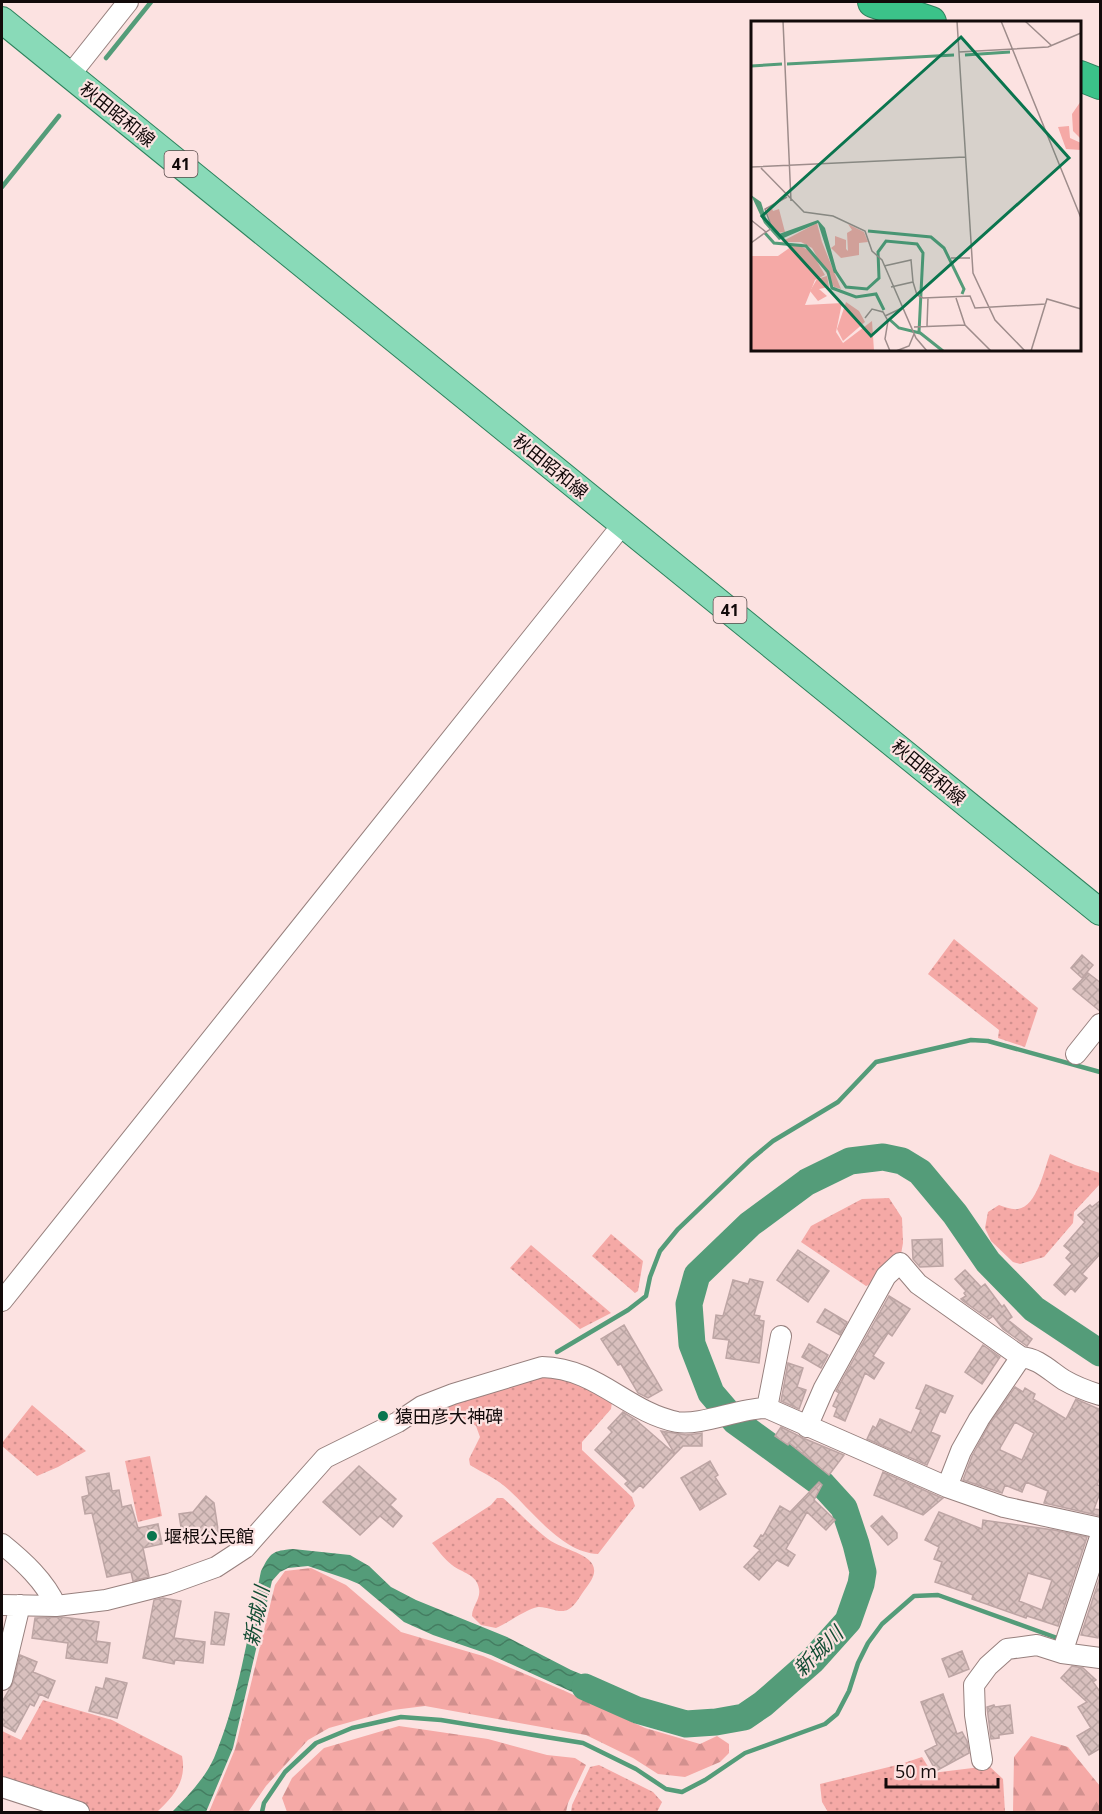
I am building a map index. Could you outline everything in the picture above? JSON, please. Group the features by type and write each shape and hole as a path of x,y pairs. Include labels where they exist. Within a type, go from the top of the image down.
{"highway":[{"path":"873,2 929,21"},
{"path":"1081,76 1101,84"}],"main road":[{"name":"秋田昭和線","path":"2,21 1101,912"}],"street":[{"path":"70,75 128,2"},
{"path":"2,1301 624,524"},
{"path":"1076,1054 1101,1024"},
{"path":"807,1427 824,1388 886,1276 900,1263 918,1284 1021,1358 1032,1358 1063,1380 1083,1390 1101,1395"},
{"path":"760,1408 781,1336"},
{"path":"947,1487 961,1451 979,1419 1021,1358"},
{"path":"2,1680 11,1605 56,1606 106,1600 169,1584 216,1567 245,1548 325,1458 398,1422 422,1406 453,1394 542,1367 555,1367 580,1373 649,1413 679,1422 707,1419 760,1408 947,1487 1004,1507 1101,1528"},
{"path":"1062,1653 1101,1537"},
{"path":"2,1544 19,1558 50,1593 56,1606"},
{"path":"982,1760 975,1715 974,1685 988,1666 1007,1649 1037,1645 1062,1653 1101,1658"},
{"path":"2,1786 79,1812"}],"green space":[{"path":"954,939 1038,1008 1025,1047 998,1038 999,1030 928,974"},
{"path":"1050,1154 1100,1173 1100,1184 1074,1212 1073,1223 1044,1257 1020,1264 1013,1262 991,1241 985,1228 988,1212 999,1205 1011,1209 1025,1206 1039,1186"},
{"path":"889,1198 902,1218 901,1254 873,1283 866,1286 801,1242 811,1226 862,1199"},
{"path":"611,1234 643,1261 638,1291 635,1293 592,1256"},
{"path":"531,1245 611,1313 580,1329 510,1268"},
{"path":"543,1375 563,1376 612,1402 611,1409 582,1442 582,1450 632,1497 635,1506 598,1554 585,1552 561,1539 538,1520 505,1486 470,1465 469,1459 480,1437 476,1426 467,1420 432,1422 429,1417 470,1398"},
{"path":"32,1405 86,1451 37,1476 2,1446"},
{"path":"150,1456 162,1516 138,1522 125,1461"},
{"path":"497,1498 503,1498 548,1539 584,1556 591,1562 594,1568 593,1577 569,1609 562,1611 538,1607 496,1628 481,1625 472,1616 479,1596 478,1584 472,1577 449,1563 432,1543 491,1505"},
{"path":"311,1568 346,1585 401,1632 483,1656 645,1728 700,1744 717,1736 729,1744 729,1753 720,1762 685,1777 658,1774 633,1758 586,1735 425,1706 393,1710 329,1728 308,1740 266,1786 248,1812 209,1812 235,1749 275,1585 285,1571"},
{"path":"43,1700 112,1720 182,1756 183,1773 174,1794 157,1812 94,1812 2,1781 2,1731 21,1740"},
{"path":"399,1726 488,1739 547,1755 575,1758 586,1765 566,1812 287,1812 282,1798 292,1778 324,1748"},
{"path":"1031,1736 1068,1747 1100,1786 1100,1812 1013,1812 1014,1757"},
{"path":"922,1757 932,1773 989,1766 1003,1779 1005,1812 828,1812 822,1802 820,1784"},
{"path":"599,1765 653,1792 662,1802 657,1812 571,1812 572,1805 590,1767"}],"water":[{"path":"293,1549 350,1555 369,1566 391,1587 416,1600 507,1637 571,1670 625,1692 614,1711 491,1655 433,1635 404,1622 359,1584 308,1566 288,1568 280,1572 272,1581 233,1748 206,1812 172,1812 206,1773 223,1736 242,1666 261,1571 273,1554"}],"building":[{"path":"1082,955 1093,965 1082,978 1071,968"},
{"path":"1088,973 1101,983 1101,1012 1073,989"},
{"path":"1101,1200 1101,1253 1082,1274 1087,1278 1075,1292 1071,1288 1065,1295 1054,1285 1072,1264 1066,1258 1071,1252 1064,1246 1085,1222 1078,1215 1090,1205 1092,1207"},
{"path":"942,1239 943,1266 920,1267 913,1259 912,1240"},
{"path":"798,1250 829,1271 808,1302 777,1280"},
{"path":"965,1270 981,1287 985,1284 1012,1317 1008,1320 1032,1339 1027,1346 1003,1329 993,1316 989,1319 961,1299 966,1296 964,1293 966,1291 955,1279"},
{"path":"750,1279 763,1282 754,1315 760,1316 759,1320 764,1321 759,1363 726,1358 729,1340 713,1338 716,1315 723,1316 733,1280 748,1284"},
{"path":"889,1296 910,1309 892,1336 888,1333 873,1356 884,1363 874,1379 865,1373 845,1421 834,1416 837,1408 833,1406 839,1393 836,1391"},
{"path":"825,1309 847,1322 840,1335 817,1322"},
{"path":"624,1325 662,1390 648,1398 638,1393 621,1364 618,1365 601,1339"},
{"path":"809,1344 828,1355 821,1368 802,1357"},
{"path":"983,1345 1000,1357 982,1384 965,1372"},
{"path":"788,1363 803,1368 797,1387 806,1390 799,1409 781,1401"},
{"path":"926,1385 953,1396 945,1413 940,1411 931,1432 940,1436 927,1465 867,1439 873,1426 876,1428 880,1419 911,1433 921,1410 916,1408"},
{"path":"1015,1387 1023,1392 1025,1388 1035,1394 1033,1399 1066,1419 1076,1399 1101,1410 1101,1475 1097,1485 1101,1486 1101,1490 1094,1509 1101,1510 1101,1516 1044,1503 1048,1491 1026,1482 1022,1492 1005,1485 1002,1493 963,1480 972,1456 989,1425","holes":["1015,1422 1034,1433 1022,1460 1000,1450"]},
{"path":"623,1412 636,1420 675,1454 643,1488 640,1485 633,1492 625,1484 628,1481 595,1450 612,1432 608,1428"},
{"path":"781,1427 844,1455 829,1475 789,1443 788,1445 775,1436"},
{"path":"661,1431 686,1435 702,1433 702,1446 683,1446 675,1454"},
{"path":"710,1461 718,1475 715,1477 726,1494 700,1510 681,1478"},
{"path":"359,1466 396,1499 390,1505 402,1516 393,1527 380,1516 360,1535 323,1502"},
{"path":"883,1472 943,1498 923,1515 874,1495"},
{"path":"109,1473 112,1491 119,1490 122,1507 131,1505 138,1528 158,1524 162,1544 143,1548 149,1577 133,1581 131,1572 107,1577 92,1513 85,1514 82,1497 89,1495 86,1477"},
{"path":"819,1482 822,1485 814,1500 835,1520 826,1530 807,1512 786,1549 795,1555 788,1566 777,1560 759,1580 744,1567 760,1550 754,1546 761,1535 763,1536 780,1506 790,1512"},
{"path":"206,1496 214,1503 219,1536 198,1540 196,1532 182,1534 179,1514 193,1512"},
{"path":"939,1512 982,1529 983,1520 1087,1537 1058,1626 1027,1616 1026,1618 972,1599 973,1595 935,1582 942,1562 934,1559 939,1547 925,1540","holes":["1028,1573 1052,1580 1042,1610 1019,1601"]},
{"path":"882,1516 897,1533 897,1538 888,1545 871,1526"},
{"path":"1101,1574 1101,1623 1098,1638 1081,1635"},
{"path":"163,1598 181,1601 174,1638 205,1642 203,1663 175,1660 174,1664 143,1658 154,1600"},
{"path":"215,1612 229,1614 224,1645 211,1644"},
{"path":"62,1617 99,1622 96,1641 110,1643 107,1663 66,1658 68,1643 32,1638 35,1618"},
{"path":"962,1651 969,1669 949,1677 942,1659"},
{"path":"20,1655 37,1662 33,1672 55,1681 48,1698 40,1694 34,1706 30,1704 15,1732 2,1725 2,1702 13,1683"},
{"path":"1072,1666 1083,1668 1096,1680 1093,1682 1101,1693 1101,1748 1089,1755 1077,1736 1091,1728 1078,1707 1087,1702 1061,1678"},
{"path":"106,1678 127,1683 117,1718 89,1711 96,1687 103,1689"},
{"path":"943,1694 957,1734 962,1732 967,1741 969,1753 936,1771 925,1751 937,1745 921,1702"},
{"path":"994,1705 995,1707 1010,1705 1013,1733 991,1739 987,1707"}],"waterway":[{"path":"106,58 151,2"},
{"path":"2,187 59,116"},
{"path":"557,1352 628,1310 646,1296 650,1277 660,1251 678,1229 749,1161 773,1141 838,1102 876,1062 971,1040 988,1041 1100,1072"},
{"name":"新城川","path":"585,1687 637,1710 686,1724 744,1717 763,1704 813,1660 848,1621 863,1572 844,1508 823,1485 735,1421 711,1393 692,1344 689,1304 697,1275 750,1224 807,1182 850,1161 883,1157 902,1161 920,1172 955,1214 988,1262 1034,1309 1100,1353"},
{"path":"262,1812 264,1803 285,1772 316,1743 352,1728 401,1717 441,1720 583,1743 636,1769 666,1789 682,1792 705,1780 745,1753 825,1724 837,1714 868,1643 882,1624 914,1596 938,1595 1060,1639"}],"place":[{"name":"猿田彦大神碑","path":"383,1416"},
{"name":"堰根公民館","path":"152,1536"}]}
